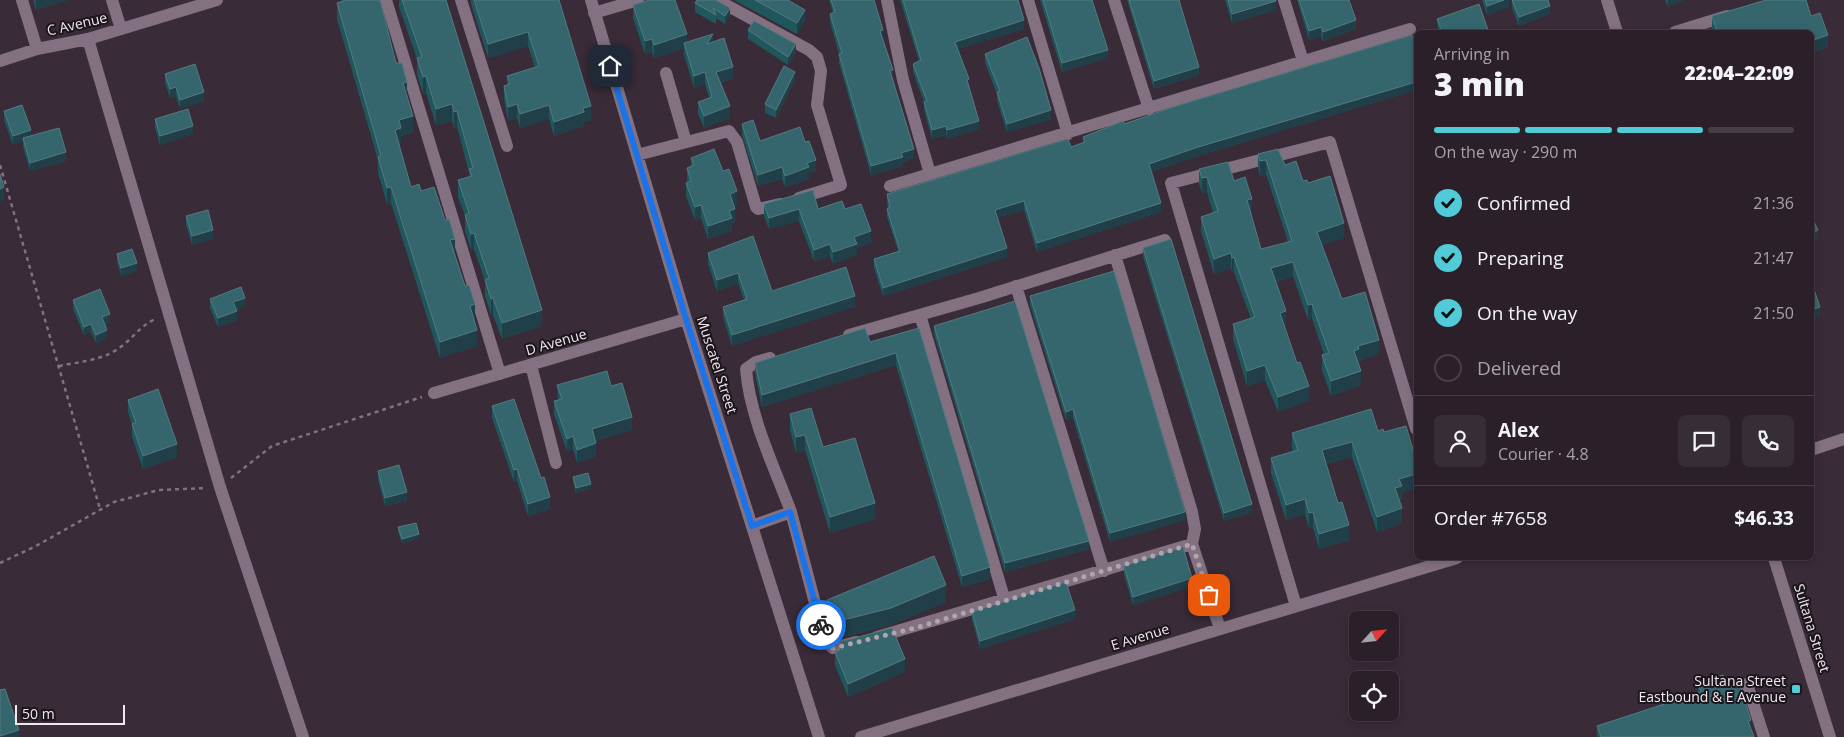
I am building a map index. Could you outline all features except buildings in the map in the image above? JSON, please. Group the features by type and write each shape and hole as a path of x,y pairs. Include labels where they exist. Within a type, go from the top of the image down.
{"street":[{"path":"22,0 37,49"},
{"path":"112,0 121,29"},
{"name":"C Avenue","path":"0,61 37,49 88,39 217,0"},
{"path":"386,0 500,374"},
{"path":"462,0 507,146"},
{"name":"Muscatel Street","path":"591,0 686,319 819,737"},
{"path":"594,13 638,0"},
{"path":"637,155 729,131 734,136 758,209 841,186 817,105 821,71 817,57 809,50 717,0"},
{"path":"887,0 903,80 930,174"},
{"path":"1028,0 1068,134"},
{"path":"1114,0 1149,108"},
{"path":"1284,0 1303,60"},
{"path":"1607,0 1616,30"},
{"path":"1682,30 1742,12"},
{"path":"890,186 1068,134 1303,60 1410,29"},
{"path":"88,39 220,487 302,737"},
{"path":"666,73 686,142"},
{"path":"1296,606 1171,183 1330,142 1414,422"},
{"path":"838,338 920,315 1165,240"},
{"path":"1115,255 1192,512 1195,529 1192,544 1220,629"},
{"path":"1016,286 1104,571"},
{"path":"920,315 1005,600"},
{"name":"D Avenue","path":"434,393 686,319"},
{"path":"784,354 756,362 746,369 748,384 761,432 790,512 825,641 833,648 915,628 1192,544"},
{"path":"531,365 556,464"},
{"path":"1814,449 1844,439"},
{"path":"752,526 790,512"},
{"name":"E Avenue","path":"861,737 1449,560"},
{"name":"Sultana Street","path":"1775,560 1829,737"},
{"path":"1747,684 1764,737"}],"path":[{"path":"0,164 100,509"},
{"path":"59,366 89,360 119,349 149,322 169,315"}],"way so far":[{"path":"821,625 825,641 833,648 915,628 1192,544 1209,595"}],"place":[{"name":"Sultana Street Eastbound & E Avenue","path":"1796,689"}],"route":[{"path":"610,66 686,319 752,526 790,512 821,625"}]}
